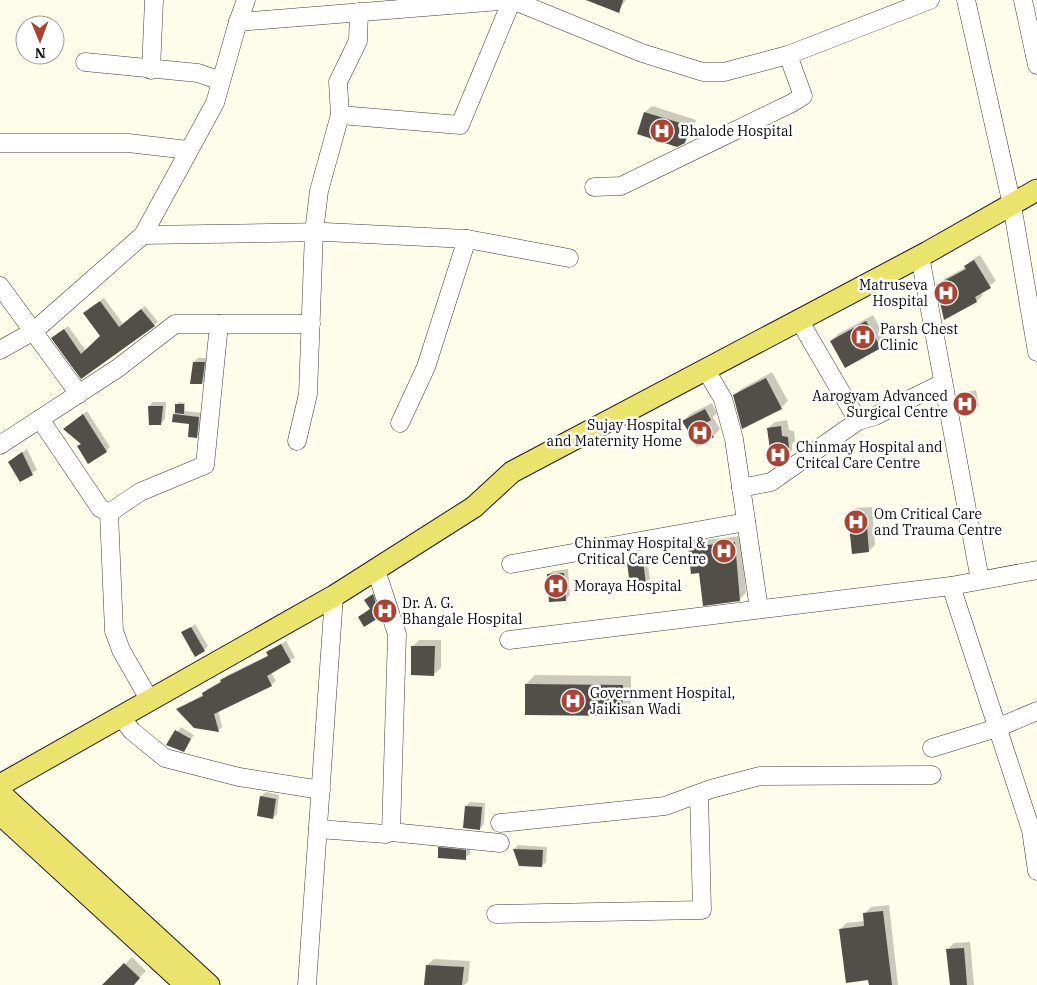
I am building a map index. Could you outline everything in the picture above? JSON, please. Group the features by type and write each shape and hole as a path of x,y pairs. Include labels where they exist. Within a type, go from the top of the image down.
{"main road":[{"path":"0,785 334,596 474,507 512,472 920,256 1037,190"},
{"path":"0,793 209,985"},
{"path":"0,814 186,985"}],"street":[{"path":"151,70 154,0"},
{"path":"0,350 34,331 143,235 215,103 246,0"},
{"path":"238,22 512,0 642,53 703,72 724,72 788,55 930,0"},
{"path":"340,114 460,125 512,0"},
{"path":"966,0 1012,205 1037,352"},
{"path":"1023,0 1037,65"},
{"path":"296,441 308,394 314,232 319,191 340,114 338,82 358,41 360,12"},
{"path":"594,187 620,186 803,96 788,55"},
{"path":"85,62 151,70 198,73 221,81"},
{"path":"0,143 128,144 188,150"},
{"path":"143,235 314,232 467,238 569,258"},
{"path":"400,423 426,367 467,238"},
{"path":"920,256 980,580"},
{"path":"0,286 79,394"},
{"path":"799,320 858,421"},
{"path":"0,445 79,394 175,324 311,324"},
{"path":"109,513 140,492 205,465 219,324"},
{"path":"706,370 723,399 734,439 759,609"},
{"path":"741,488 771,482 858,421 875,416 943,383"},
{"path":"40,419 100,508 109,513"},
{"path":"109,513 114,631 121,650 149,699"},
{"path":"510,564 746,522"},
{"path":"376,570 396,634 391,832"},
{"path":"509,640 951,586 1037,570"},
{"path":"951,586 1034,829 1037,871"},
{"path":"307,985 334,596"},
{"path":"932,748 998,728 1037,711"},
{"path":"120,716 132,731 165,758 239,777 321,790"},
{"path":"500,823 665,806 760,776 932,775"},
{"path":"496,914 702,910 699,794"},
{"path":"318,829 386,834 391,832 500,843"}],"building":[{"path":"586,0 623,0 619,13"},
{"path":"644,112 690,126 685,143 677,147 637,134"},
{"path":"974,260 991,288 975,297 977,302 944,320 936,285 966,269 964,266"},
{"path":"100,301 119,327 141,309 155,326 81,379 51,338 64,329 81,354 100,336 83,313"},
{"path":"866,321 881,348 845,368 830,341"},
{"path":"193,362 205,362 202,384 190,384"},
{"path":"766,378 782,409 742,429 733,395"},
{"path":"972,394 975,412 960,414 957,396"},
{"path":"175,404 184,404 184,414 175,413"},
{"path":"148,406 163,406 161,425 149,425"},
{"path":"705,409 711,420 706,423 714,437 697,446 682,421"},
{"path":"83,414 107,452 88,464 77,446 81,444 63,429"},
{"path":"173,414 199,417 197,438 188,437 189,424 172,422"},
{"path":"781,426 782,436 788,437 789,449 785,449 786,458 778,464 772,465 767,428"},
{"path":"22,452 33,475 20,482 8,462"},
{"path":"866,513 869,552 852,554 848,515"},
{"path":"735,542 740,601 703,606 699,573 691,574 688,547"},
{"path":"643,560 646,585 630,586 627,562"},
{"path":"564,573 566,601 549,602 547,574"},
{"path":"373,594 380,617 364,627 358,617 370,609 364,600"},
{"path":"191,627 205,651 195,657 181,632"},
{"path":"281,644 291,662 267,676 272,686 214,714 219,732 194,728 176,709 203,696 202,693 221,682 220,680 268,656 266,652"},
{"path":"411,646 435,646 434,676 411,675"},
{"path":"525,684 623,685 622,716 525,715"},
{"path":"175,730 191,739 184,752 166,745"},
{"path":"260,796 276,799 273,819 257,816"},
{"path":"465,806 482,807 480,830 463,828"},
{"path":"438,847 466,850 466,860 438,858"},
{"path":"513,849 543,850 542,867 519,866"},
{"path":"883,911 892,985 869,985 868,980 846,983 839,929 864,926 863,913"},
{"path":"964,948 967,985 950,985 946,949"},
{"path":"124,963 140,978 134,985 102,985"},
{"path":"426,965 464,967 462,985 424,985"}],"place":[{"name":"Bhalode Hospital","path":"662,131"},
{"name":"Matruseva Hospital","path":"946,293"},
{"name":"Parsh Chest Clinic","path":"863,337"},
{"name":"Aarogyam Advanced Surgical Centre","path":"965,404"},
{"name":"Sujay Hospital and Maternity Home","path":"700,433"},
{"name":"Chinmay Hospital and Critcal Care Centre","path":"778,455"},
{"name":"Om Critical Care and Trauma Centre","path":"856,522"},
{"name":"Chinmay Hospital & Critical Care Centre","path":"724,551"},
{"name":"Moraya Hospital","path":"556,586"},
{"name":"Dr. A. G. Bhangale Hospital","path":"385,611"},
{"name":"Government Hospital, Jaikisan Wadi","path":"573,701"}]}
